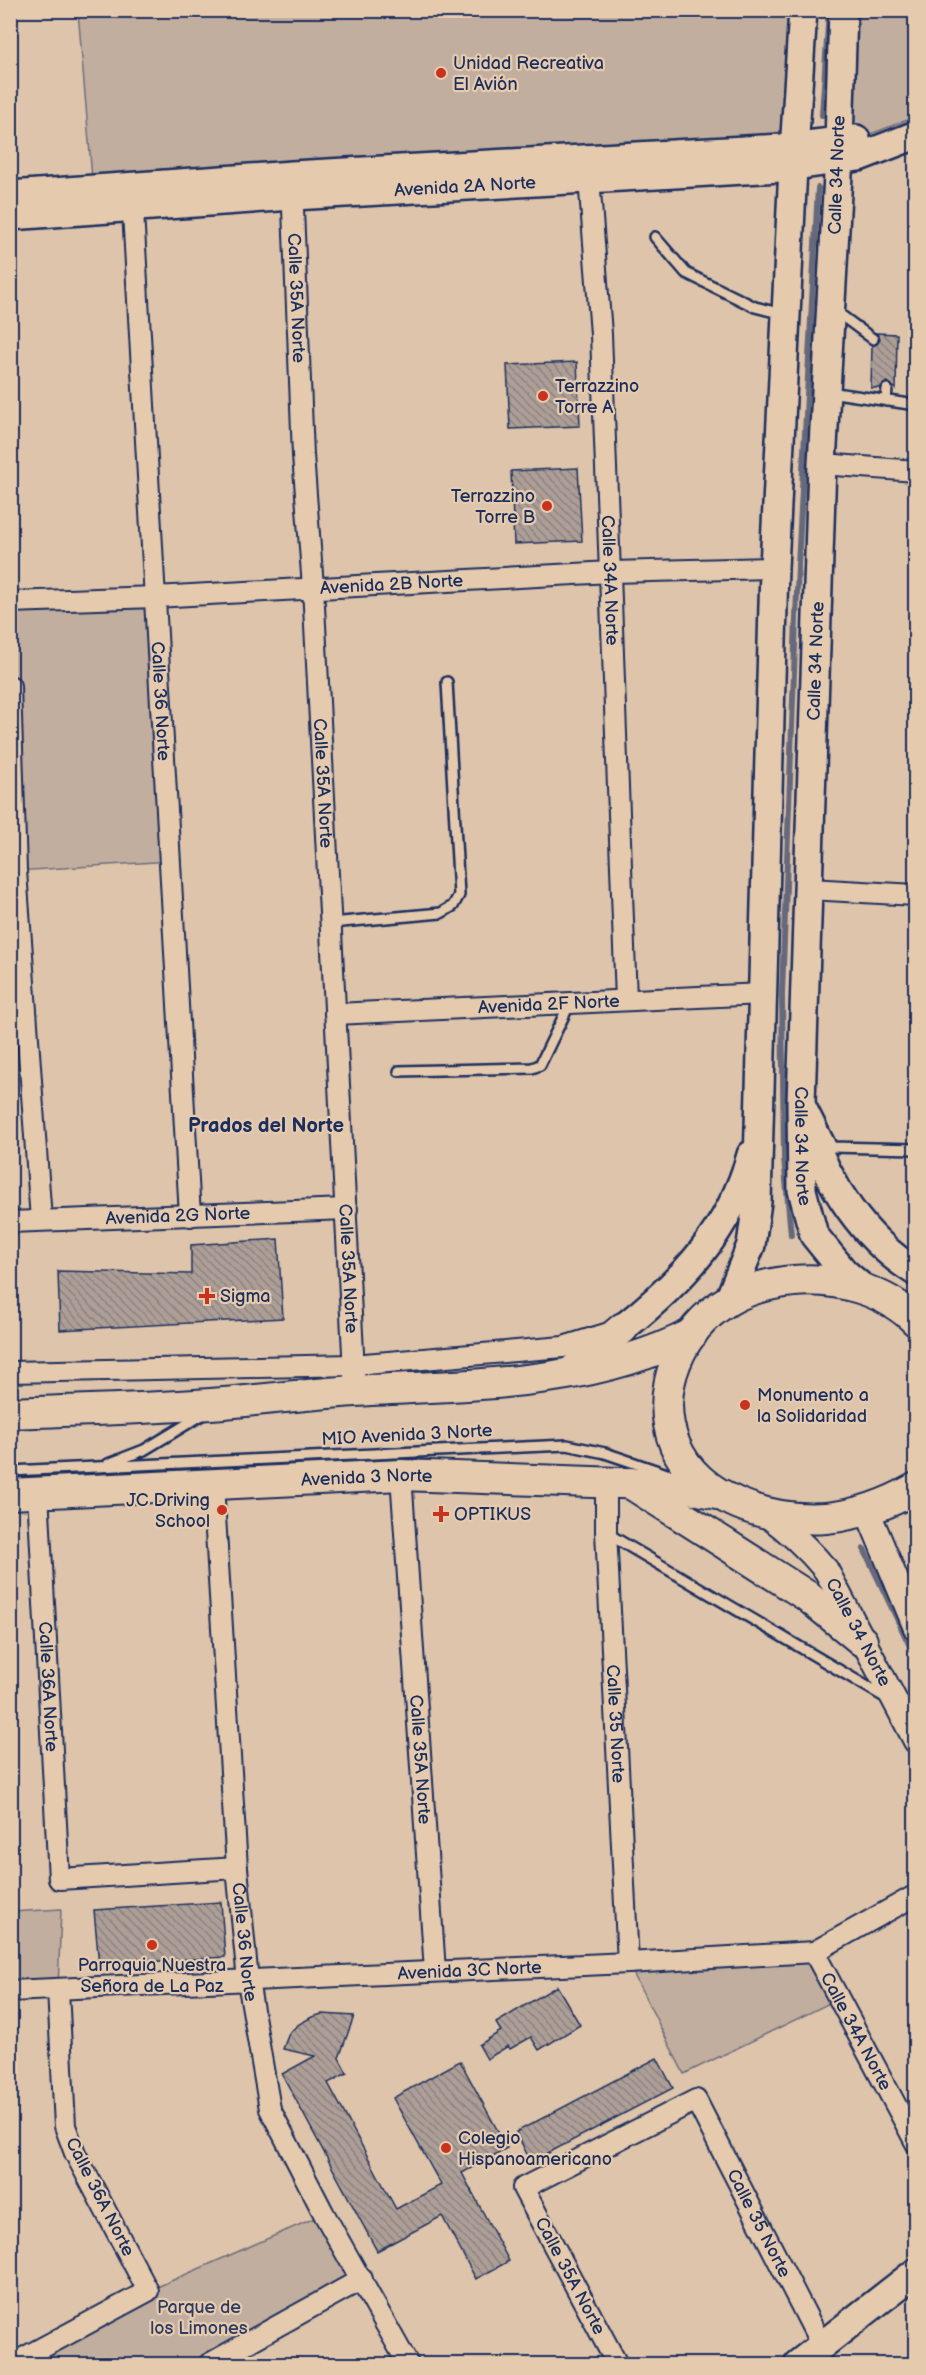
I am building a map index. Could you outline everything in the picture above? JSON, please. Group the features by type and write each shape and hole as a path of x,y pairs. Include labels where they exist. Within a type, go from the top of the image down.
{"main road":[{"path":"729,1300 751,1245 758,1202 774,568 793,157 803,10"},
{"name":"Calle 34 Norte","path":"843,10 822,464 801,1095 802,1190 814,1235 844,1272 865,1290"},
{"name":"Avenida 2A Norte","path":"10,216 133,197 793,157 838,151 860,138 915,117"},
{"name":"Avenida 2A Norte","path":"838,151 859,157 915,135"},
{"name":"Avenida 2A Norte","path":"10,195 133,197"},
{"path":"801,1095 818,1154 835,1188 855,1217 882,1245 915,1272"},
{"path":"568,1374 661,1297 711,1242 725,1220 746,1174 760,1125"},
{"path":"716,1492 697,1477 676,1446 667,1415 669,1381 678,1356 706,1317 729,1300 758,1288 807,1280 840,1283 865,1290 886,1299 909,1314 915,1321"},
{"path":"10,1413 222,1403 354,1378 510,1382 568,1374 636,1357 668,1346 692,1334"},
{"name":"Avenida 3 Norte","path":"24,1493 401,1475 676,1485 716,1492 761,1511 788,1516 826,1518 867,1510 895,1500 915,1488"},
{"path":"618,1483 807,1596 862,1641"},
{"path":"798,2364 915,2272"}],"street":[{"name":"Calle 34A Norte","path":"588,169 601,334 626,1000"},
{"name":"Calle 35A Norte","path":"292,186 303,455 313,587 354,1378"},
{"name":"Calle 36 Norte","path":"133,197 190,1216"},
{"path":"822,464 915,471"},
{"name":"Avenida 2B Norte","path":"10,602 155,597 611,572 774,568"},
{"path":"10,686 16,871 41,1220"},
{"path":"808,889 915,895"},
{"name":"Avenida 2F Norte","path":"335,1014 762,994"},
{"name":"Avenida 2G Norte","path":"10,1222 347,1209"},
{"path":"10,1372 354,1378 563,1347 623,1328"},
{"name":"Calle 35A Norte","path":"401,1475 435,1971"},
{"name":"Calle 35 Norte","path":"618,1483 606,1532 628,1963"},
{"name":"Calle 36 Norte","path":"213,1484 237,1868 248,1981 270,2109 324,2214 362,2278 408,2364"},
{"name":"Calle 36A Norte","path":"24,1493 59,1879 237,1868"},
{"path":"867,1510 915,1628"},
{"name":"Calle 34 Norte","path":"761,1511 789,1531 812,1552 826,1570 915,1741"},
{"name":"Avenida 3C Norte","path":"10,1991 628,1963 814,1952 915,1895"},
{"name":"Calle 34A Norte","path":"814,1952 915,2143"},
{"name":"Calle 36A Norte","path":"12,2364 148,2290 75,2153 65,2126 58,1990"},
{"name":"Calle 35 Norte","path":"523,2188 696,2100 822,2346"},
{"name":"Calle 35A Norte","path":"523,2188 617,2364"},
{"path":"209,2364 362,2278"}],"lane":[{"path":"655,237 686,273 755,307 786,315"},
{"path":"830,307 873,339"},
{"path":"886,401 887,388"},
{"path":"826,391 915,405"},
{"path":"331,923 441,914 453,906 459,895 447,682"},
{"path":"399,1071 532,1068 540,1065 570,1003"},
{"path":"801,1095 832,1147 915,1149"},
{"name":"MIO Avenida 3 Norte","path":"100,1467 144,1450 222,1403"},
{"name":"MIO Avenida 3 Norte","path":"10,1471 567,1445 622,1458 716,1492"},
{"path":"606,1532 897,1705"}],"green space":[{"name":"Unidad Recreativa El Avión","path":"78,11 803,11 794,147 93,190"},
{"path":"843,11 915,11 915,117 860,138 839,141"},
{"path":"155,597 170,861 16,871 10,602"},
{"path":"61,1909 58,1990 11,1991 11,1912"},
{"path":"814,1952 838,1999 684,2074 628,1963"},
{"name":"Parque de los Limones","path":"324,2214 362,2279 209,2364 12,2364 148,2291"}],"building":[{"path":"876,333 897,334 896,389 887,382 880,388 871,388 872,346 880,339"},
{"name":"Terrazzino Torre A","path":"577,362 580,426 510,429 507,365"},
{"name":"Terrazzino Torre B","path":"578,468 582,541 514,544 511,471"},
{"path":"278,1239 283,1318 60,1330 58,1271 191,1274 191,1245"},
{"path":"221,1902 225,1957 99,1965 94,1910"},
{"path":"557,1986 580,2025 539,2050 531,2037 510,2049 508,2046 487,2059 479,2045 501,2031 496,2023"},
{"path":"322,2014 354,2016 339,2058 347,2073 328,2083 396,2209 441,2185 393,2098 460,2061 507,2148 462,2173 509,2261 476,2279 442,2216 377,2251 282,2074 315,2056 283,2049 289,2033 299,2024"},
{"path":"657,2058 673,2088 531,2162 516,2132"}],"waterway":[{"path":"822,115 829,10"},
{"path":"791,1235 784,1158 782,994 798,565 818,188"},
{"path":"864,1549 916,1659"}],"place":[{"name":"Unidad Recreativa El Avión","path":"441,73"},
{"name":"Terrazzino Torre A","path":"543,396"},
{"name":"Terrazzino Torre B","path":"547,506"},
{"name":"Sigma","path":"207,1296"},
{"name":"Monumento a la Solidaridad","path":"745,1405"},
{"name":"JC Driving School","path":"222,1510"},
{"name":"OPTIKUS","path":"441,1514"},
{"name":"Parroquia Nuestra Señora de La Paz","path":"152,1945"},
{"name":"Colegio Hispanoamericano","path":"446,2148"}],"district":[{"name":"Prados del Norte","path":"266,1126"}]}
